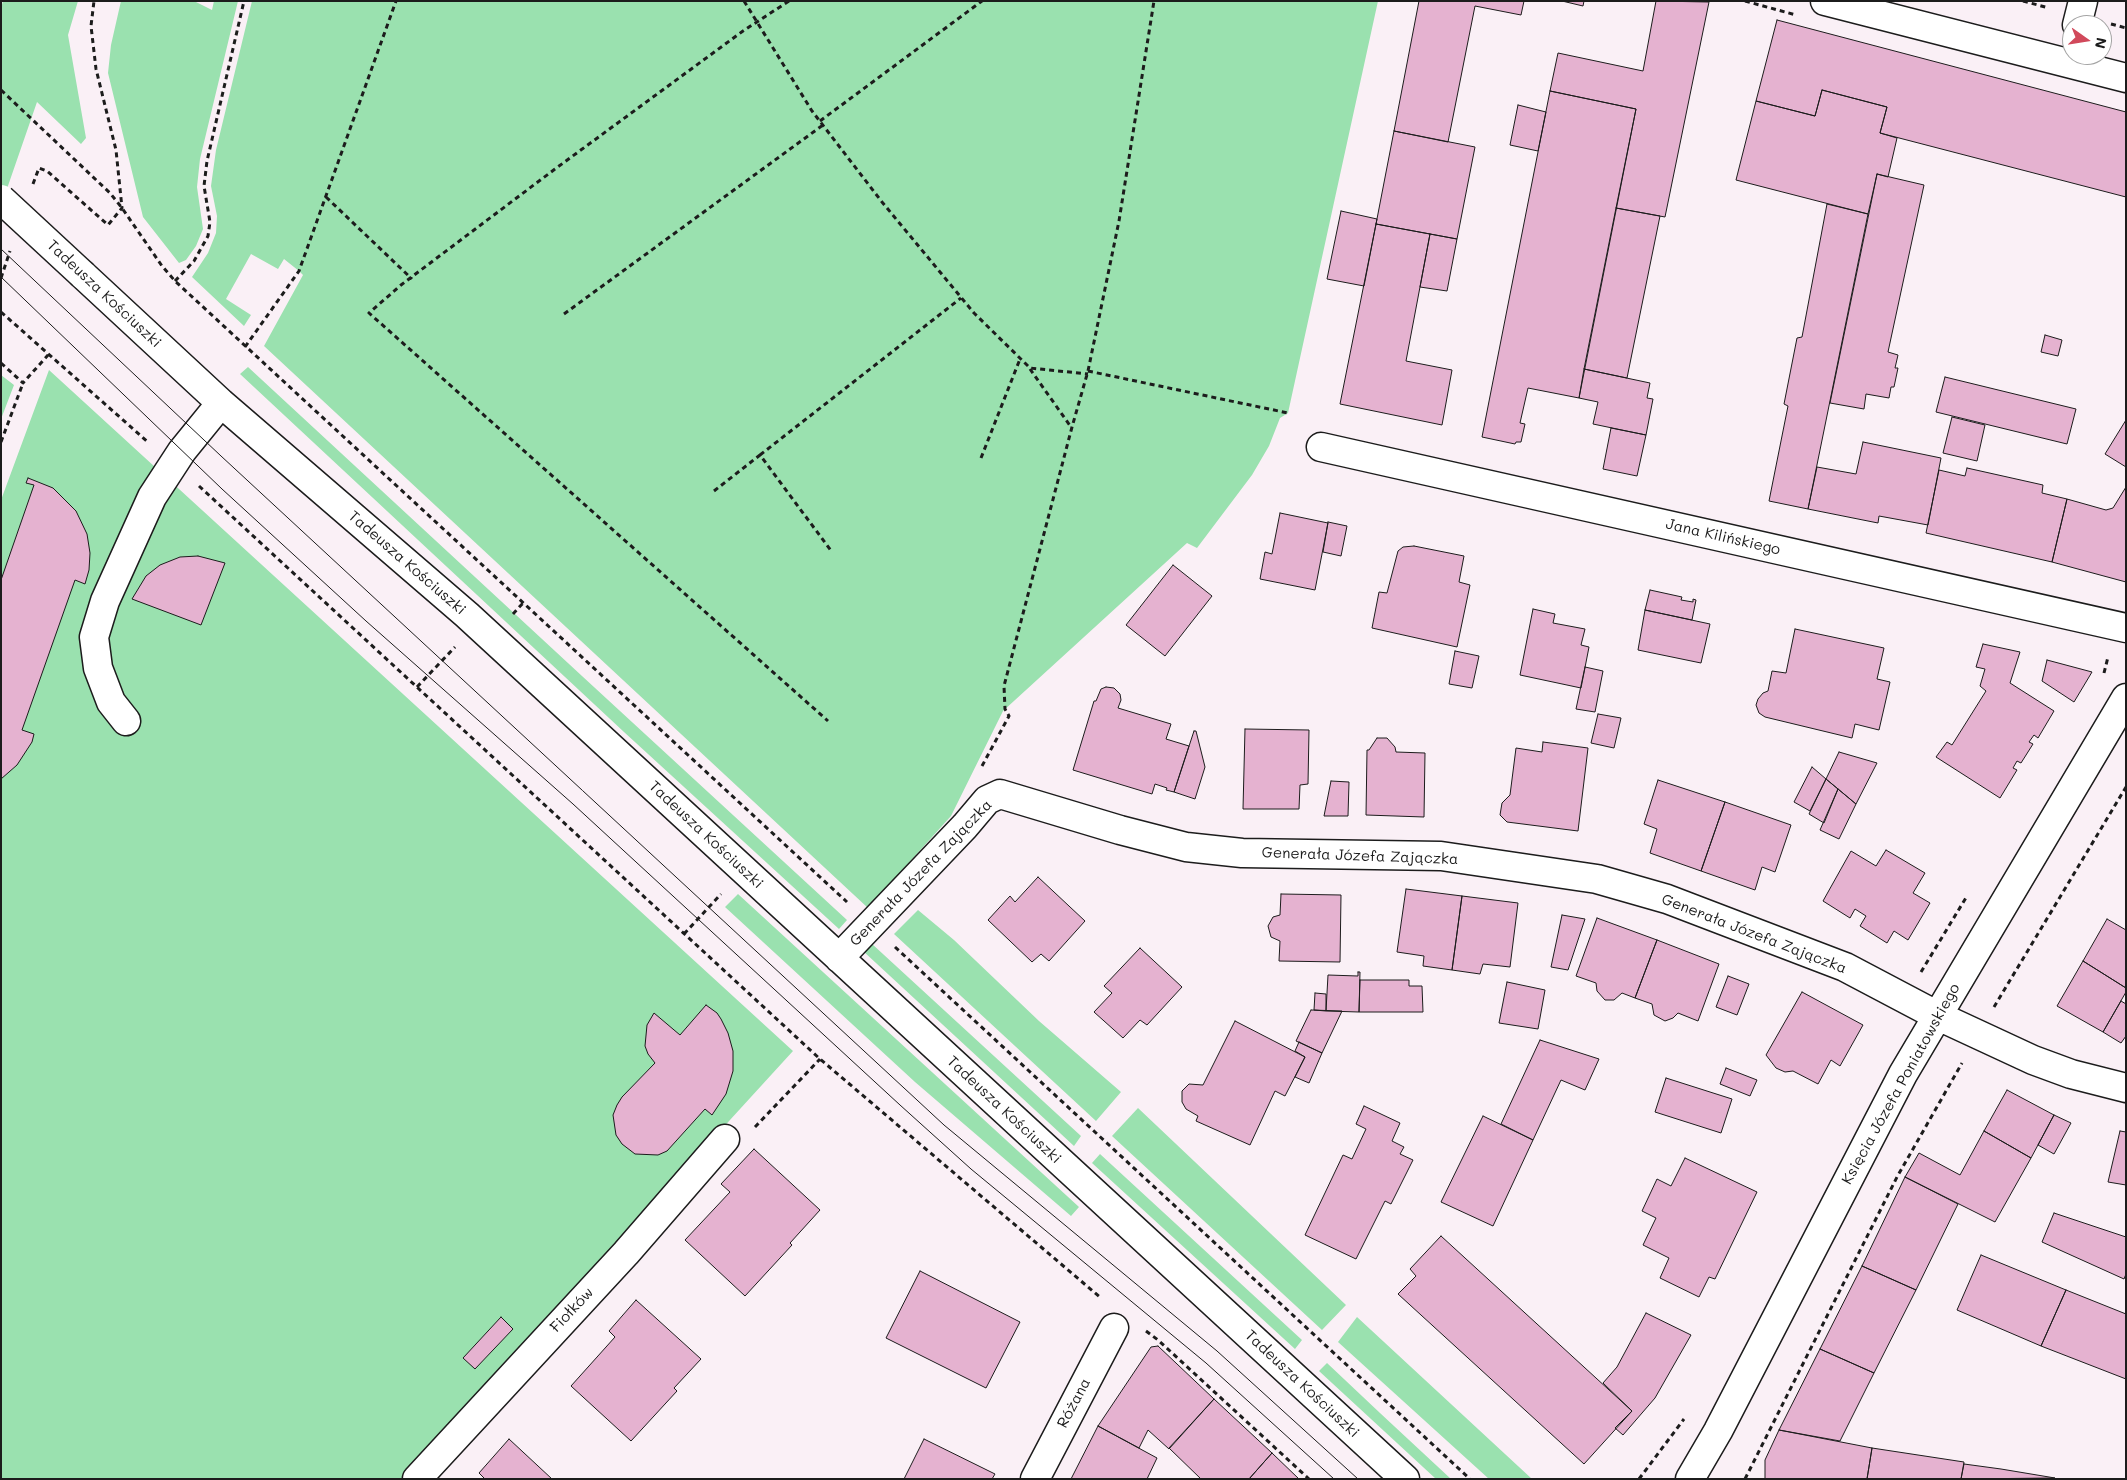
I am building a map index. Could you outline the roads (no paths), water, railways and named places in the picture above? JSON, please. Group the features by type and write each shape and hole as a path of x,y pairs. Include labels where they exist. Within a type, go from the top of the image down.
{"street":[{"path":"2080,15 2083,1"},
{"path":"1843,4 2062,51"},
{"path":"2096,65 2126,78"},
{"name":"Tadeusza Kościuszki","path":"1,199 221,403 467,615 1405,1479"},
{"path":"126,721 111,702 107,693 98,668 94,637 105,601 152,497 173,464 221,403"},
{"name":"Jana Kilińskiego","path":"1321,447 2126,628"},
{"name":"Księcia Józefa Poniatowskiego","path":"1690,1479 1718,1431 1903,1074 1936,1015 2126,698"},
{"name":"Generała Józefa Zajączka","path":"839,958 987,800 1000,794 1120,830 1186,847 1242,853 1441,856 1597,878 1667,900 1845,967 1936,1015 1979,1033 2033,1060 2071,1074 2126,1088"},
{"name":"Fiołków","path":"417,1479 626,1252 725,1139"},
{"name":"Różana","path":"1035,1479 1110,1315"}],"tram line":[{"path":"1,249 221,456 944,1125 1217,1351 1358,1479"},
{"path":"1,277 222,489 366,621 573,804 900,1105 971,1169 1206,1363 1334,1479"}]}
